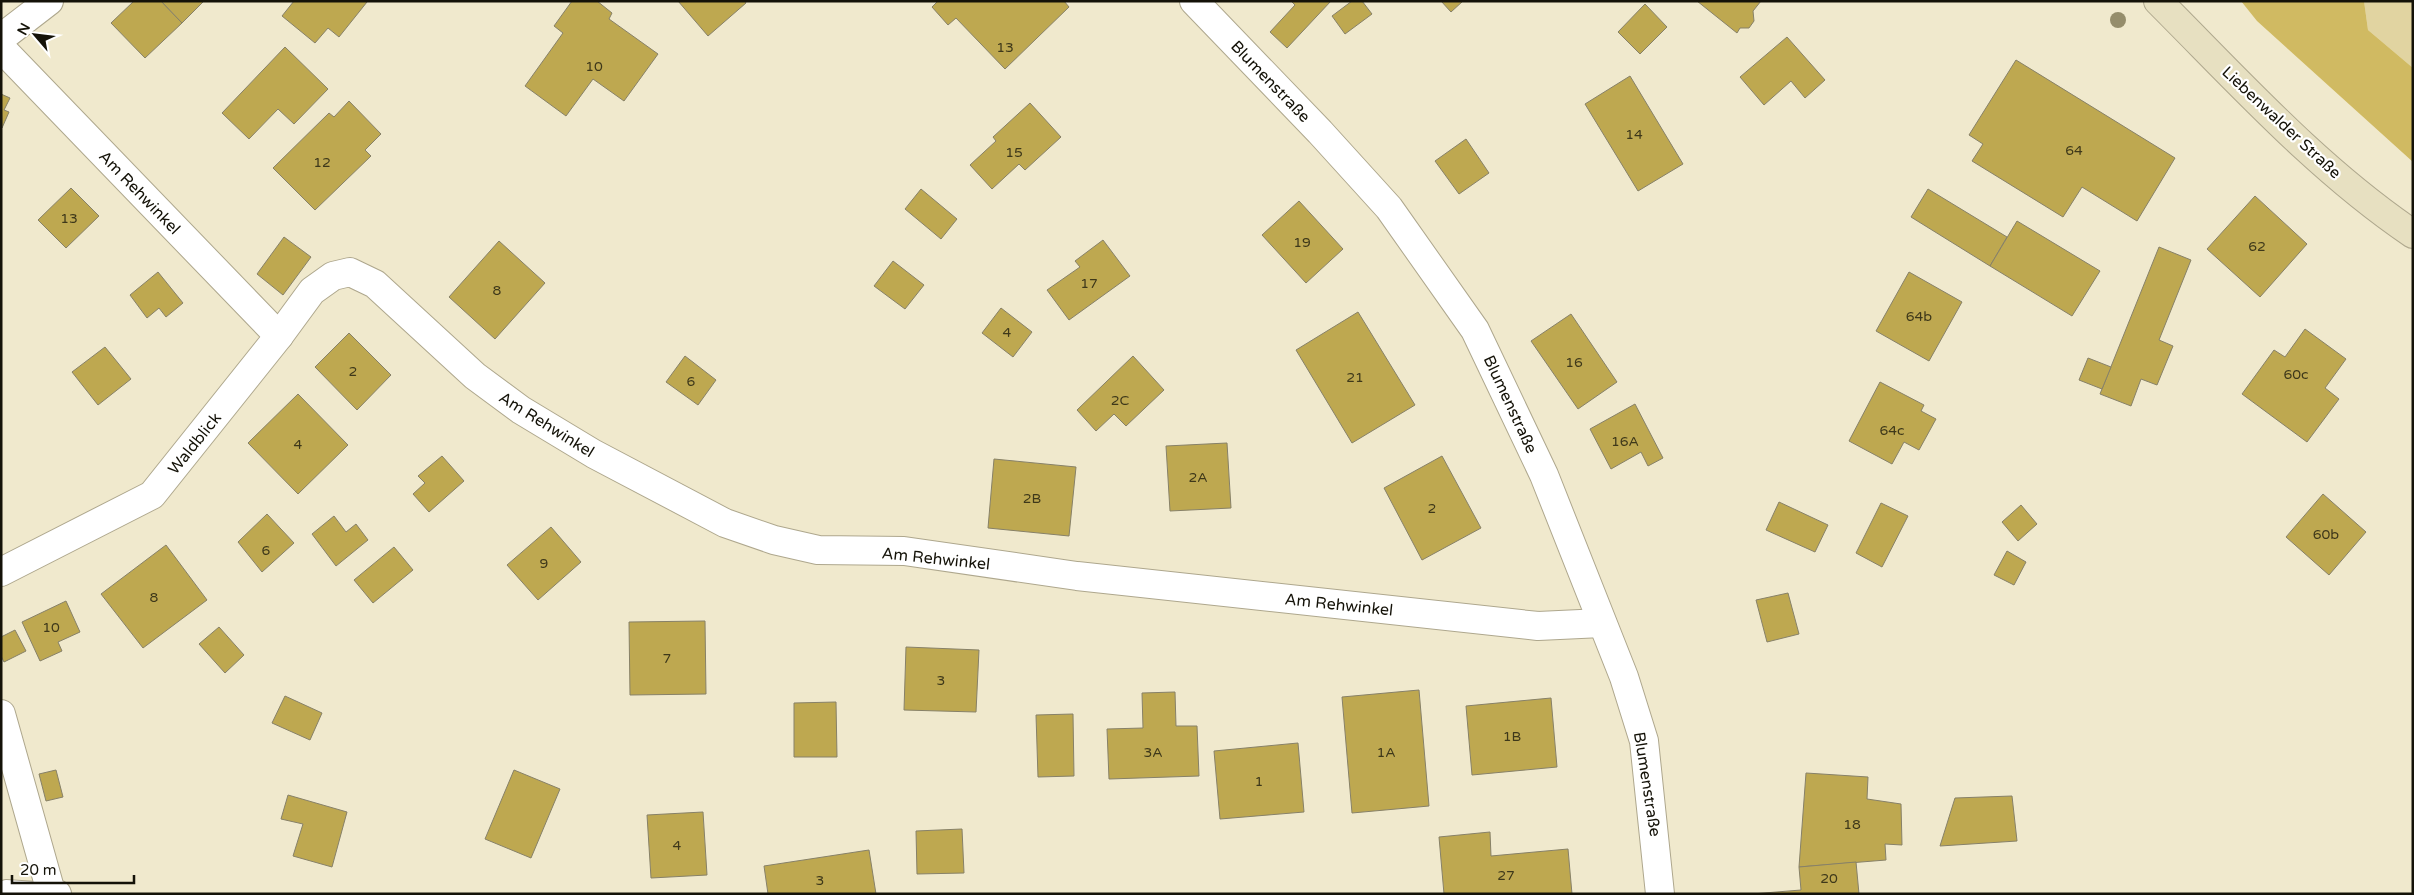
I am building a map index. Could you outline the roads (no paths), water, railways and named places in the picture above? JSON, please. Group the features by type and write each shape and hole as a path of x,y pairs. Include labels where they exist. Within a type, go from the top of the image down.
{"main road":[{"name":"Liebenwalder Straße","path":"2158,1 2311,152 2386,215 2413,234"}],"street":[{"path":"1,38 49,1"},
{"name":"Blumenstraße","path":"1194,1 1320,132 1389,208 1475,330 1544,475 1624,677 1644,741 1660,894"},
{"name":"Am Rehwinkel","path":"1,48 279,336"},
{"name":"Am Rehwinkel","path":"350,272 375,284 475,376 521,410 594,454 725,523 774,540 818,550 904,551 1078,576 1538,626 1602,623"},
{"name":"Waldblick","path":"1,572 152,495 279,336 312,291 333,276 350,272"},
{"path":"1,714 54,893"}],"lane":[{"path":"1,891 6,889 54,893"}]}
